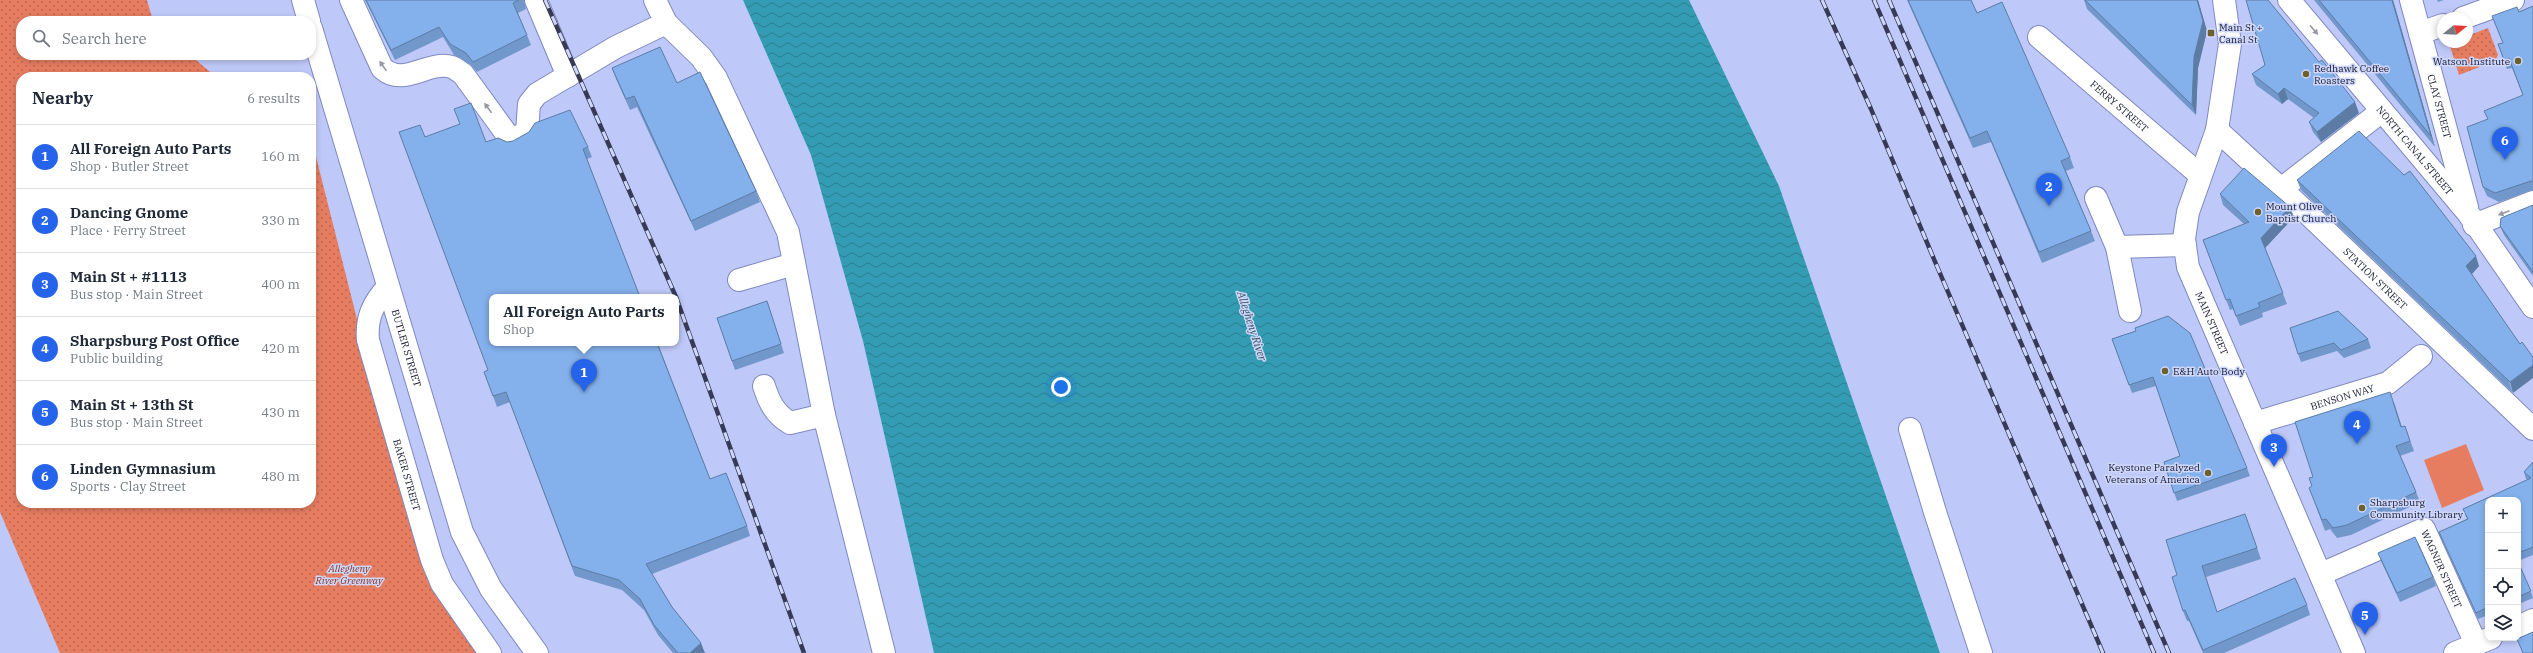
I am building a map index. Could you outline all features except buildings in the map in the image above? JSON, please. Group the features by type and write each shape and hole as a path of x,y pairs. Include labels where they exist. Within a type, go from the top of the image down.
{"main road":[{"path":"303,0 308,16"},
{"path":"352,0 382,68 391,76 399,76 434,68 452,67 463,74 511,140 527,132 529,104 537,94 616,47 666,23"},
{"path":"536,0 568,76"},
{"path":"655,0 666,23 701,58 716,78 788,232 824,415 884,653"},
{"name":"MAIN STREET","path":"2224,0 2230,44 2217,130 2188,212 2185,245 2188,267 2196,289 2354,653"},
{"name":"NORTH CANAL STREET","path":"2289,0 2471,219 2533,307"},
{"name":"CLAY STREET","path":"2411,0 2471,219"},
{"path":"2473,14 2513,0"},
{"path":"2420,33 2437,27"},
{"name":"FERRY STREET","path":"2039,37 2200,175"},
{"name":"BUTLER STREET","path":"316,45 462,532 491,588 537,653"},
{"path":"2281,189 2382,111"},
{"name":"STATION STREET","path":"2217,130 2533,429"},
{"path":"2096,198 2117,248 2130,311"},
{"path":"2471,219 2533,202"},
{"path":"2117,248 2185,245"},
{"path":"739,280 794,264"},
{"name":"BAKER STREET","path":"388,288 376,301 368,316 368,340 432,560 442,584 490,653"},
{"name":"BENSON WAY","path":"2255,423 2388,383 2421,356"},
{"path":"764,386 769,403 782,418 790,423 824,415"},
{"path":"1910,428 1935,512 1981,653"},
{"name":"WAGNER STREET","path":"2321,574 2424,529 2484,641"},
{"path":"2521,626 2533,620"},
{"path":"2455,653 2484,641"}],"green space":[{"name":"Allegheny River Greenway","path":"0,0 147,0 152,16 16,16 16,60 196,60 210,72 16,72 16,508 316,508 316,157 385,430 480,653 60,653 0,512"},
{"path":"2488,28 2498,55 2495,61 2459,75 2451,48 2473,48 2473,34"},
{"path":"2466,444 2484,490 2442,508 2424,460"}],"water":[{"name":"Allegheny River","path":"743,0 1689,0 1779,186 1940,653 934,653 863,341 811,155"}],"railway":[{"path":"545,0 675,294"},
{"path":"1822,0 1871,109 2103,653"},
{"path":"1874,0 2154,653"},
{"path":"1889,0 2169,653"},
{"path":"679,305 804,653"}],"place":[{"name":"Main St + Canal St","path":"2211,33"},
{"name":"Watson Institute","path":"2518,61"},
{"name":"Redhawk Coffee Roasters","path":"2306,74"},
{"name":"Linden Gymnasium","path":"2505,160"},
{"name":"Dancing Gnome","path":"2049,206"},
{"name":"Mount Olive Baptist Church","path":"2258,212"},
{"name":"E&H Auto Body","path":"2165,371"},
{"name":"All Foreign Auto Parts","path":"584,392"},
{"name":"Sharpsburg Post Office","path":"2357,444"},
{"name":"Main St + #1113","path":"2274,467"},
{"name":"Keystone Paralyzed Veterans of America","path":"2208,473"},
{"name":"Sharpsburg Community Library","path":"2362,508"},
{"name":"Main St + 13th St","path":"2365,635"}]}
